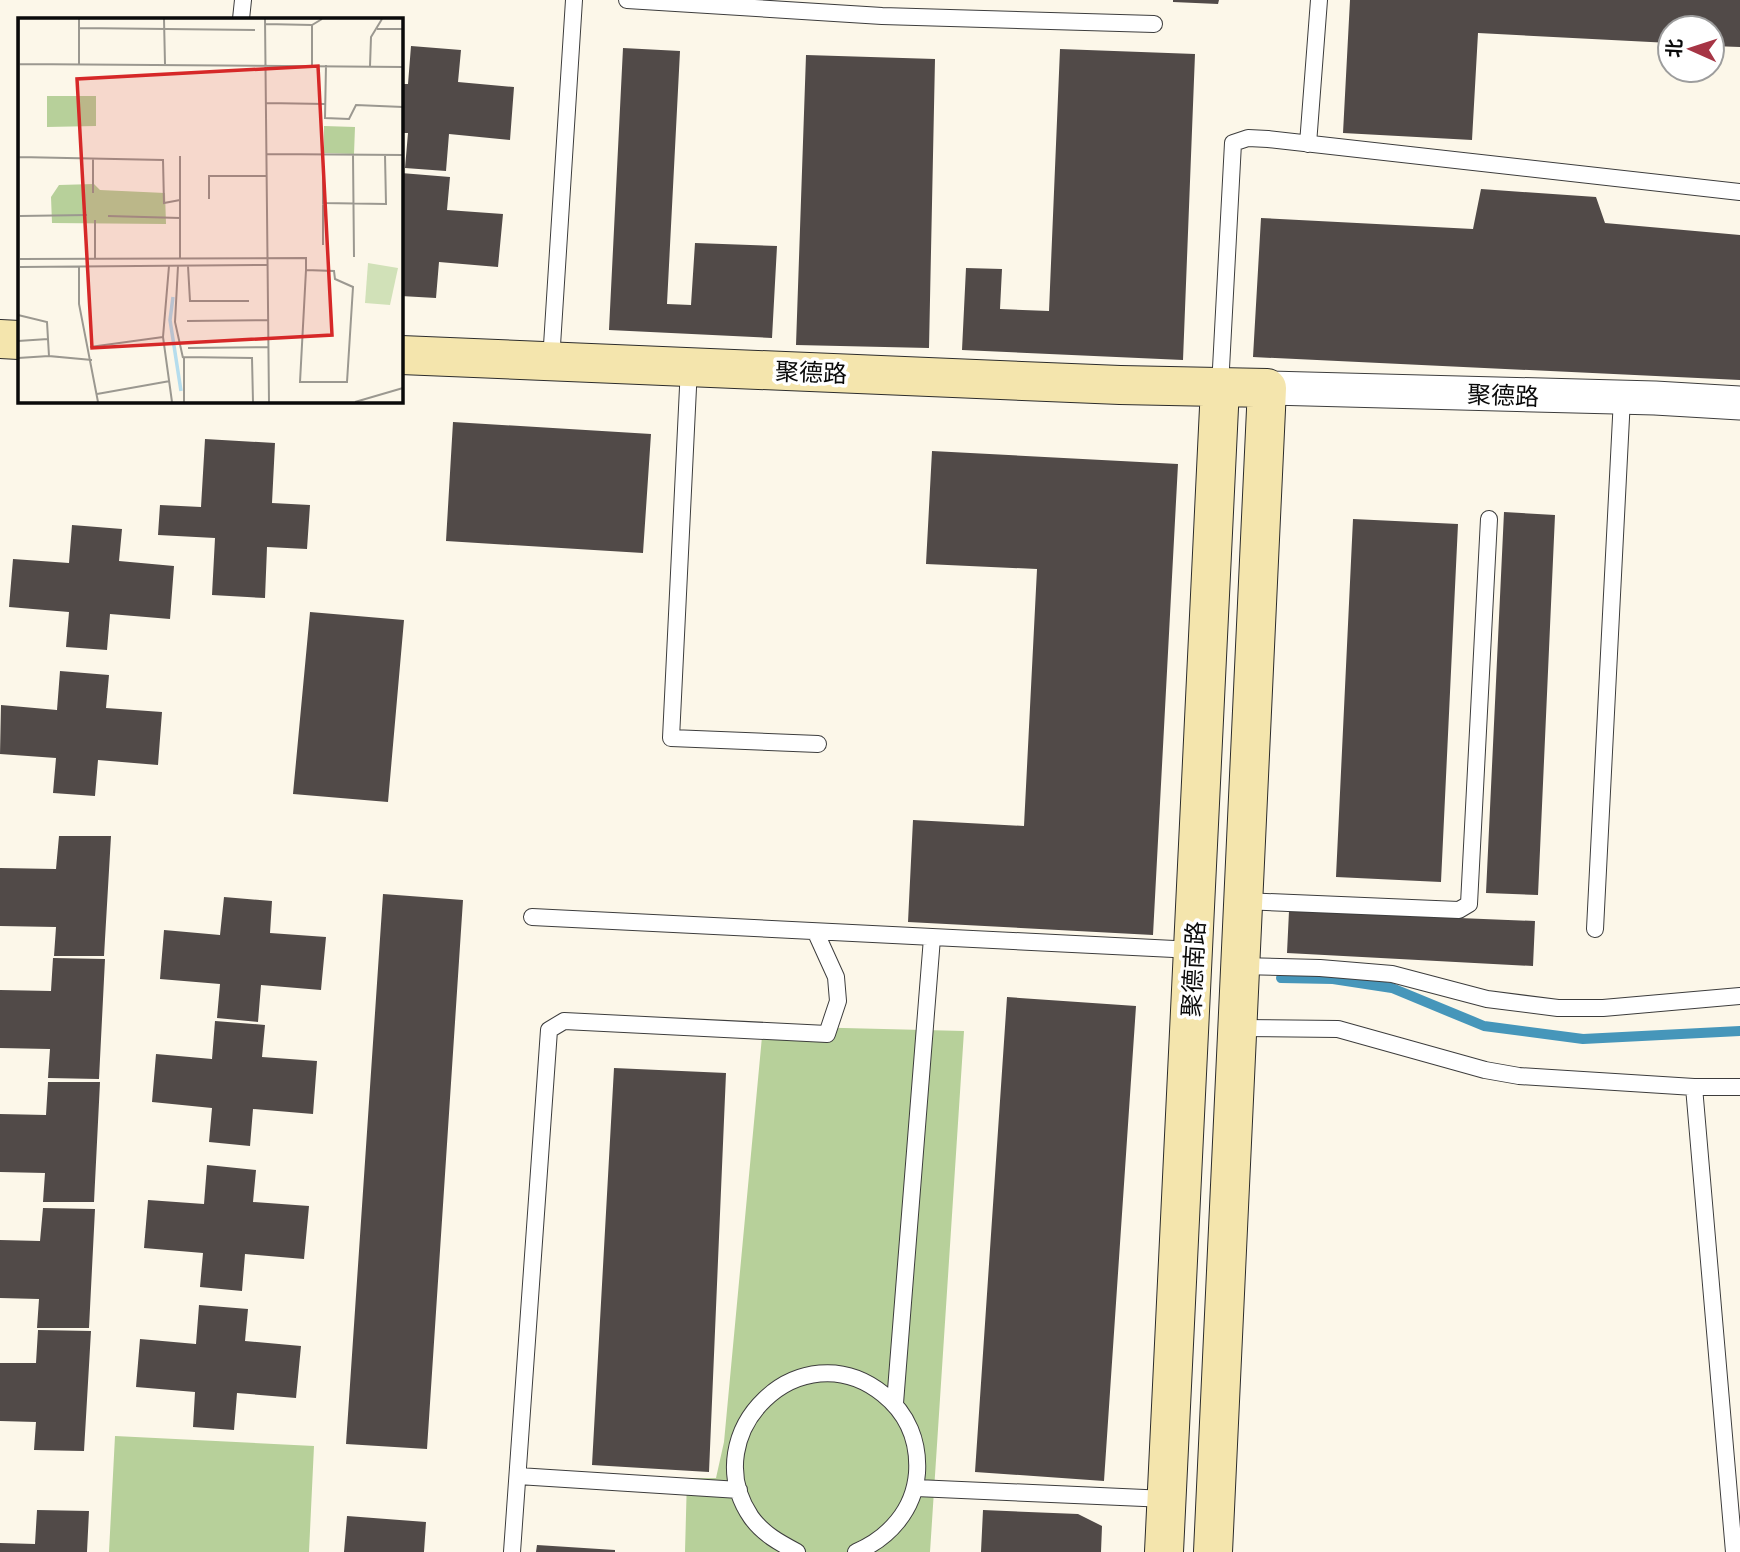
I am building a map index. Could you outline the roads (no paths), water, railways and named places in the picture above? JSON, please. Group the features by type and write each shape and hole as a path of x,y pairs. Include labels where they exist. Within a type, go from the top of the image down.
{"street":[{"path":"0,339 18,340"},
{"name":"聚德路","path":"402,355 1220,387 1740,403"},
{"name":"聚德南路","path":"1164,1552 1220,387"},
{"name":"聚德南路","path":"1213,1552 1267,388"}],"lane":[{"path":"242,18 243,0"},
{"path":"551,361 574,0"},
{"path":"627,0 882,8 1154,23"},
{"path":"1308,144 1320,0"},
{"path":"1220,387 1233,143 1248,138 1740,192"},
{"path":"689,367 671,738 818,744"},
{"path":"1595,929 1622,398"},
{"path":"1243,901 1459,910 1469,904 1489,519"},
{"path":"532,918 1194,950"},
{"path":"512,1552 549,1031 564,1021 827,1034 838,1001 836,977 816,933"},
{"path":"895,1403 932,938"},
{"path":"1240,966 1320,968 1392,974 1487,999 1558,1008 1603,1008 1740,996"},
{"path":"1237,1028 1338,1029 1485,1070 1519,1076 1694,1087 1740,1087"},
{"path":"1694,1087 1734,1552"},
{"path":"797,1552 772,1539 751,1517 739,1490 736,1459 743,1430 759,1403 783,1384 812,1374 843,1374 871,1384 895,1403 911,1429 918,1458 916,1488 904,1515 883,1545 856,1552"},
{"path":"518,1476 739,1490"},
{"path":"916,1488 1167,1499"}],"waterway":[{"path":"1281,978 1333,979 1392,988 1484,1026 1583,1039 1740,1031"}]}
